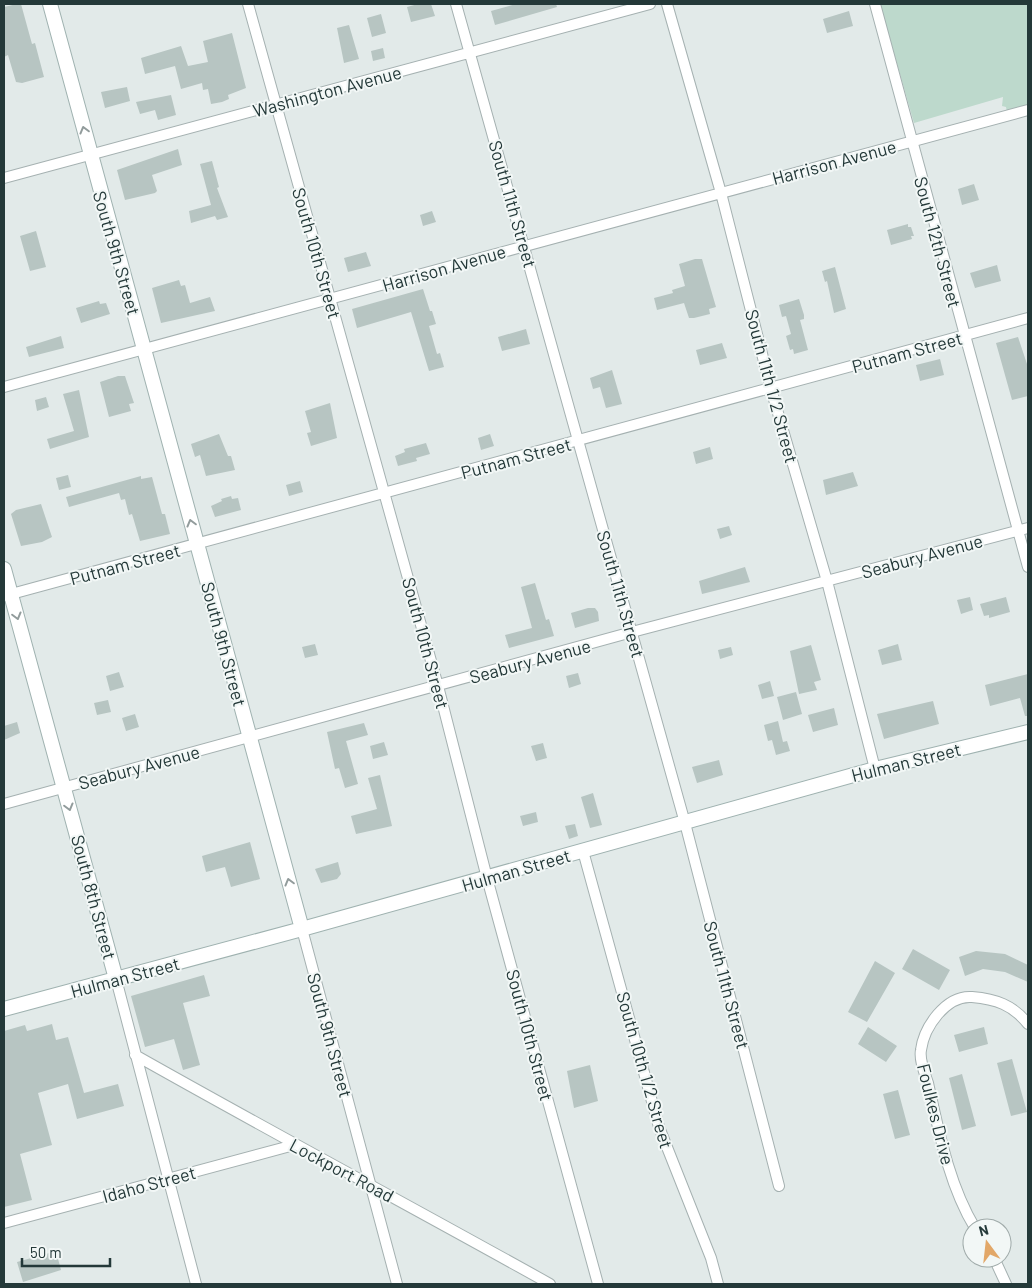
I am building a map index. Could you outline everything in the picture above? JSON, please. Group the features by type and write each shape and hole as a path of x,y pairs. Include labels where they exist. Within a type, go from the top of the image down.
{"street":[{"name":"South 9th Street","path":"50,4 302,930 368,1183 397,1284"},
{"name":"South 10th Street","path":"248,4 438,686 487,878 598,1284"},
{"name":"South 11th Street","path":"456,4 526,246 632,632 779,1186"},
{"name":"Washington Avenue","path":"4,178 650,4"},
{"name":"South 11th 1/2 Street","path":"667,4 721,193 770,389 827,581 875,769"},
{"name":"South 12th Street","path":"875,4 964,336 1023,529 1028,567"},
{"name":"Harrison Avenue","path":"4,387 145,351 1028,110"},
{"name":"Putnam Street","path":"7,595 1028,318"},
{"name":"Seabury Avenue","path":"4,804 632,632 1023,529"},
{"name":"South 8th Street","path":"4,569 7,595 64,787 196,1284"},
{"name":"Hulman Street","path":"4,1009 302,930 875,769 1028,732"},
{"name":"South 10th 1/2 Street","path":"583,851 659,1127 711,1258 718,1284"},
{"name":"Foulkes Drive","path":"971,1218 950,1172 920,1052 927,1028 945,1007 967,997 992,998 1017,1010 1028,1024"},
{"name":"Lockport Road","path":"135,1054 294,1144 550,1284"},
{"name":"Idaho Street","path":"4,1223 294,1144"},
{"path":"999,1268 1006,1284"}],"green space":[{"path":"880,4 1028,4 1028,107 1007,112 1006,107 1002,106 1003,97 914,123"}],"building":[{"path":"21,4 32,44 35,43 44,77 22,83 16,82 8,55 4,57 4,7"},
{"path":"418,4 431,4 435,16 411,22 407,7"},
{"path":"516,4 556,4 557,7 495,25 491,11"},
{"path":"849,11 853,26 827,33 823,19"},
{"path":"381,14 386,33 372,37 367,18"},
{"path":"349,25 359,59 344,63 337,28"},
{"path":"232,33 246,88 228,95 229,99 211,104 208,89 203,90 202,83 181,89 175,66 145,74 141,58 181,46 188,66 208,62 203,41"},
{"path":"383,48 385,58 373,61 371,51"},
{"path":"127,87 130,101 105,108 101,92"},
{"path":"171,95 176,115 158,120 155,110 140,114 136,102"},
{"path":"178,149 182,165 152,175 157,191 155,193 125,200 117,170"},
{"path":"212,161 219,187 217,188 228,217 217,220 215,216 191,223 189,211 211,205 200,164"},
{"path":"974,184 979,200 962,205 958,189"},
{"path":"432,211 436,222 423,226 420,215"},
{"path":"908,224 914,236 911,236 912,239 891,245 887,230"},
{"path":"36,231 46,267 30,271 20,236"},
{"path":"366,252 371,266 348,272 344,258"},
{"path":"702,259 716,307 709,309 710,314 694,318 689,318 684,303 657,310 654,298 673,293 672,290 685,286 679,264"},
{"path":"997,265 1001,281 975,288 970,273"},
{"path":"835,267 846,309 834,313 827,281 825,282 822,271"},
{"path":"179,280 181,286 185,285 190,303 210,297 215,311 161,323 152,288"},
{"path":"423,289 436,324 429,326 437,354 440,353 444,367 429,371 411,312 357,328 352,309"},
{"path":"799,299 804,315 804,319 800,320 808,350 794,354 793,349 790,350 786,336 791,334 786,316 782,317 779,305"},
{"path":"99,301 100,304 106,303 110,314 81,323 76,308"},
{"path":"526,329 530,344 502,351 498,337"},
{"path":"61,336 64,348 29,357 26,347"},
{"path":"1018,337 1028,367 1028,396 1012,400 996,343"},
{"path":"722,343 727,358 700,365 696,350"},
{"path":"940,359 944,375 920,381 916,365"},
{"path":"612,370 622,404 606,408 600,387 593,389 590,378"},
{"path":"118,376 125,376 134,403 129,404 131,411 109,417 100,382"},
{"path":"79,390 89,437 50,449 47,439 74,431 63,394"},
{"path":"46,397 49,407 37,411 35,400"},
{"path":"330,403 337,438 311,446 307,433 311,432 305,411"},
{"path":"219,434 228,456 231,456 235,470 206,476 200,455 195,457 191,444"},
{"path":"490,434 494,446 481,450 478,438"},
{"path":"426,443 430,454 416,458 417,461 398,466 395,456 405,452 404,449"},
{"path":"710,447 713,459 696,464 693,452"},
{"path":"853,472 858,486 826,495 823,480"},
{"path":"68,475 71,487 59,490 56,478"},
{"path":"141,476 141,479 152,477 162,514 165,514 170,534 140,541 132,514 129,515 125,499 121,500 119,493 69,507 66,497"},
{"path":"300,481 303,492 289,496 286,485"},
{"path":"231,496 232,499 238,498 241,510 215,517 211,506 222,501 221,499"},
{"path":"41,504 52,537 42,542 21,546 11,514 16,510"},
{"path":"729,526 732,535 720,539 717,529"},
{"path":"745,567 750,582 702,594 699,581"},
{"path":"535,583 546,620 549,619 554,636 509,648 505,635 532,628 521,587"},
{"path":"970,597 973,610 961,614 957,600"},
{"path":"1006,597 1010,612 989,618 989,615 984,616 980,604"},
{"path":"595,608 598,612 599,621 575,628 571,613"},
{"path":"315,644 318,655 305,658 302,647"},
{"path":"898,644 902,660 882,665 878,650"},
{"path":"811,645 821,680 814,682 817,690 799,694 790,651"},
{"path":"731,647 733,655 720,659 718,650"},
{"path":"119,672 124,687 110,691 106,676"},
{"path":"578,673 581,684 569,688 566,676"},
{"path":"1028,674 1028,716 1025,716 1020,698 990,706 985,685"},
{"path":"770,681 774,696 762,699 758,685"},
{"path":"796,692 802,714 783,720 777,697"},
{"path":"108,700 111,712 97,715 94,703"},
{"path":"933,701 939,724 884,739 877,714"},
{"path":"834,708 838,725 813,732 808,715"},
{"path":"135,714 139,727 126,731 122,718"},
{"path":"778,721 783,742 787,741 790,751 776,755 772,740 768,741 764,725"},
{"path":"17,722 20,733 4,740 4,726"},
{"path":"364,723 368,735 346,741 358,784 345,788 339,768 335,769 327,732"},
{"path":"384,742 388,755 373,759 370,746"},
{"path":"543,743 547,758 536,761 531,746"},
{"path":"719,760 723,775 697,783 692,767"},
{"path":"380,775 392,826 356,834 351,816 377,809 368,778"},
{"path":"593,793 602,825 590,828 581,797"},
{"path":"536,812 538,822 523,826 520,816"},
{"path":"575,824 578,836 569,839 565,826"},
{"path":"250,842 260,879 231,887 225,867 206,872 202,856"},
{"path":"338,862 341,874 337,879 321,883 315,869"},
{"path":"913,949 950,970 939,990 902,969"},
{"path":"976,951 1005,954 1028,965 1028,982 1005,972 983,969 965,976 959,957"},
{"path":"875,961 895,973 867,1022 848,1012"},
{"path":"204,975 210,996 183,1003 200,1065 183,1070 174,1039 145,1047 131,996"},
{"path":"52,1024 56,1040 68,1037 84,1093 118,1084 124,1106 77,1119 68,1084 38,1093 52,1145 20,1154 32,1200 4,1207 4,1031 25,1025 27,1031"},
{"path":"868,1027 897,1046 886,1062 858,1044"},
{"path":"984,1027 988,1044 959,1052 954,1035"},
{"path":"1012,1059 1027,1112 1011,1116 997,1063"},
{"path":"590,1065 598,1101 574,1108 567,1071"},
{"path":"962,1074 976,1126 962,1130 949,1078"},
{"path":"898,1090 910,1135 895,1139 883,1094"},
{"path":"53,1252 54,1256 57,1255 61,1270 23,1282 17,1262"}]}
